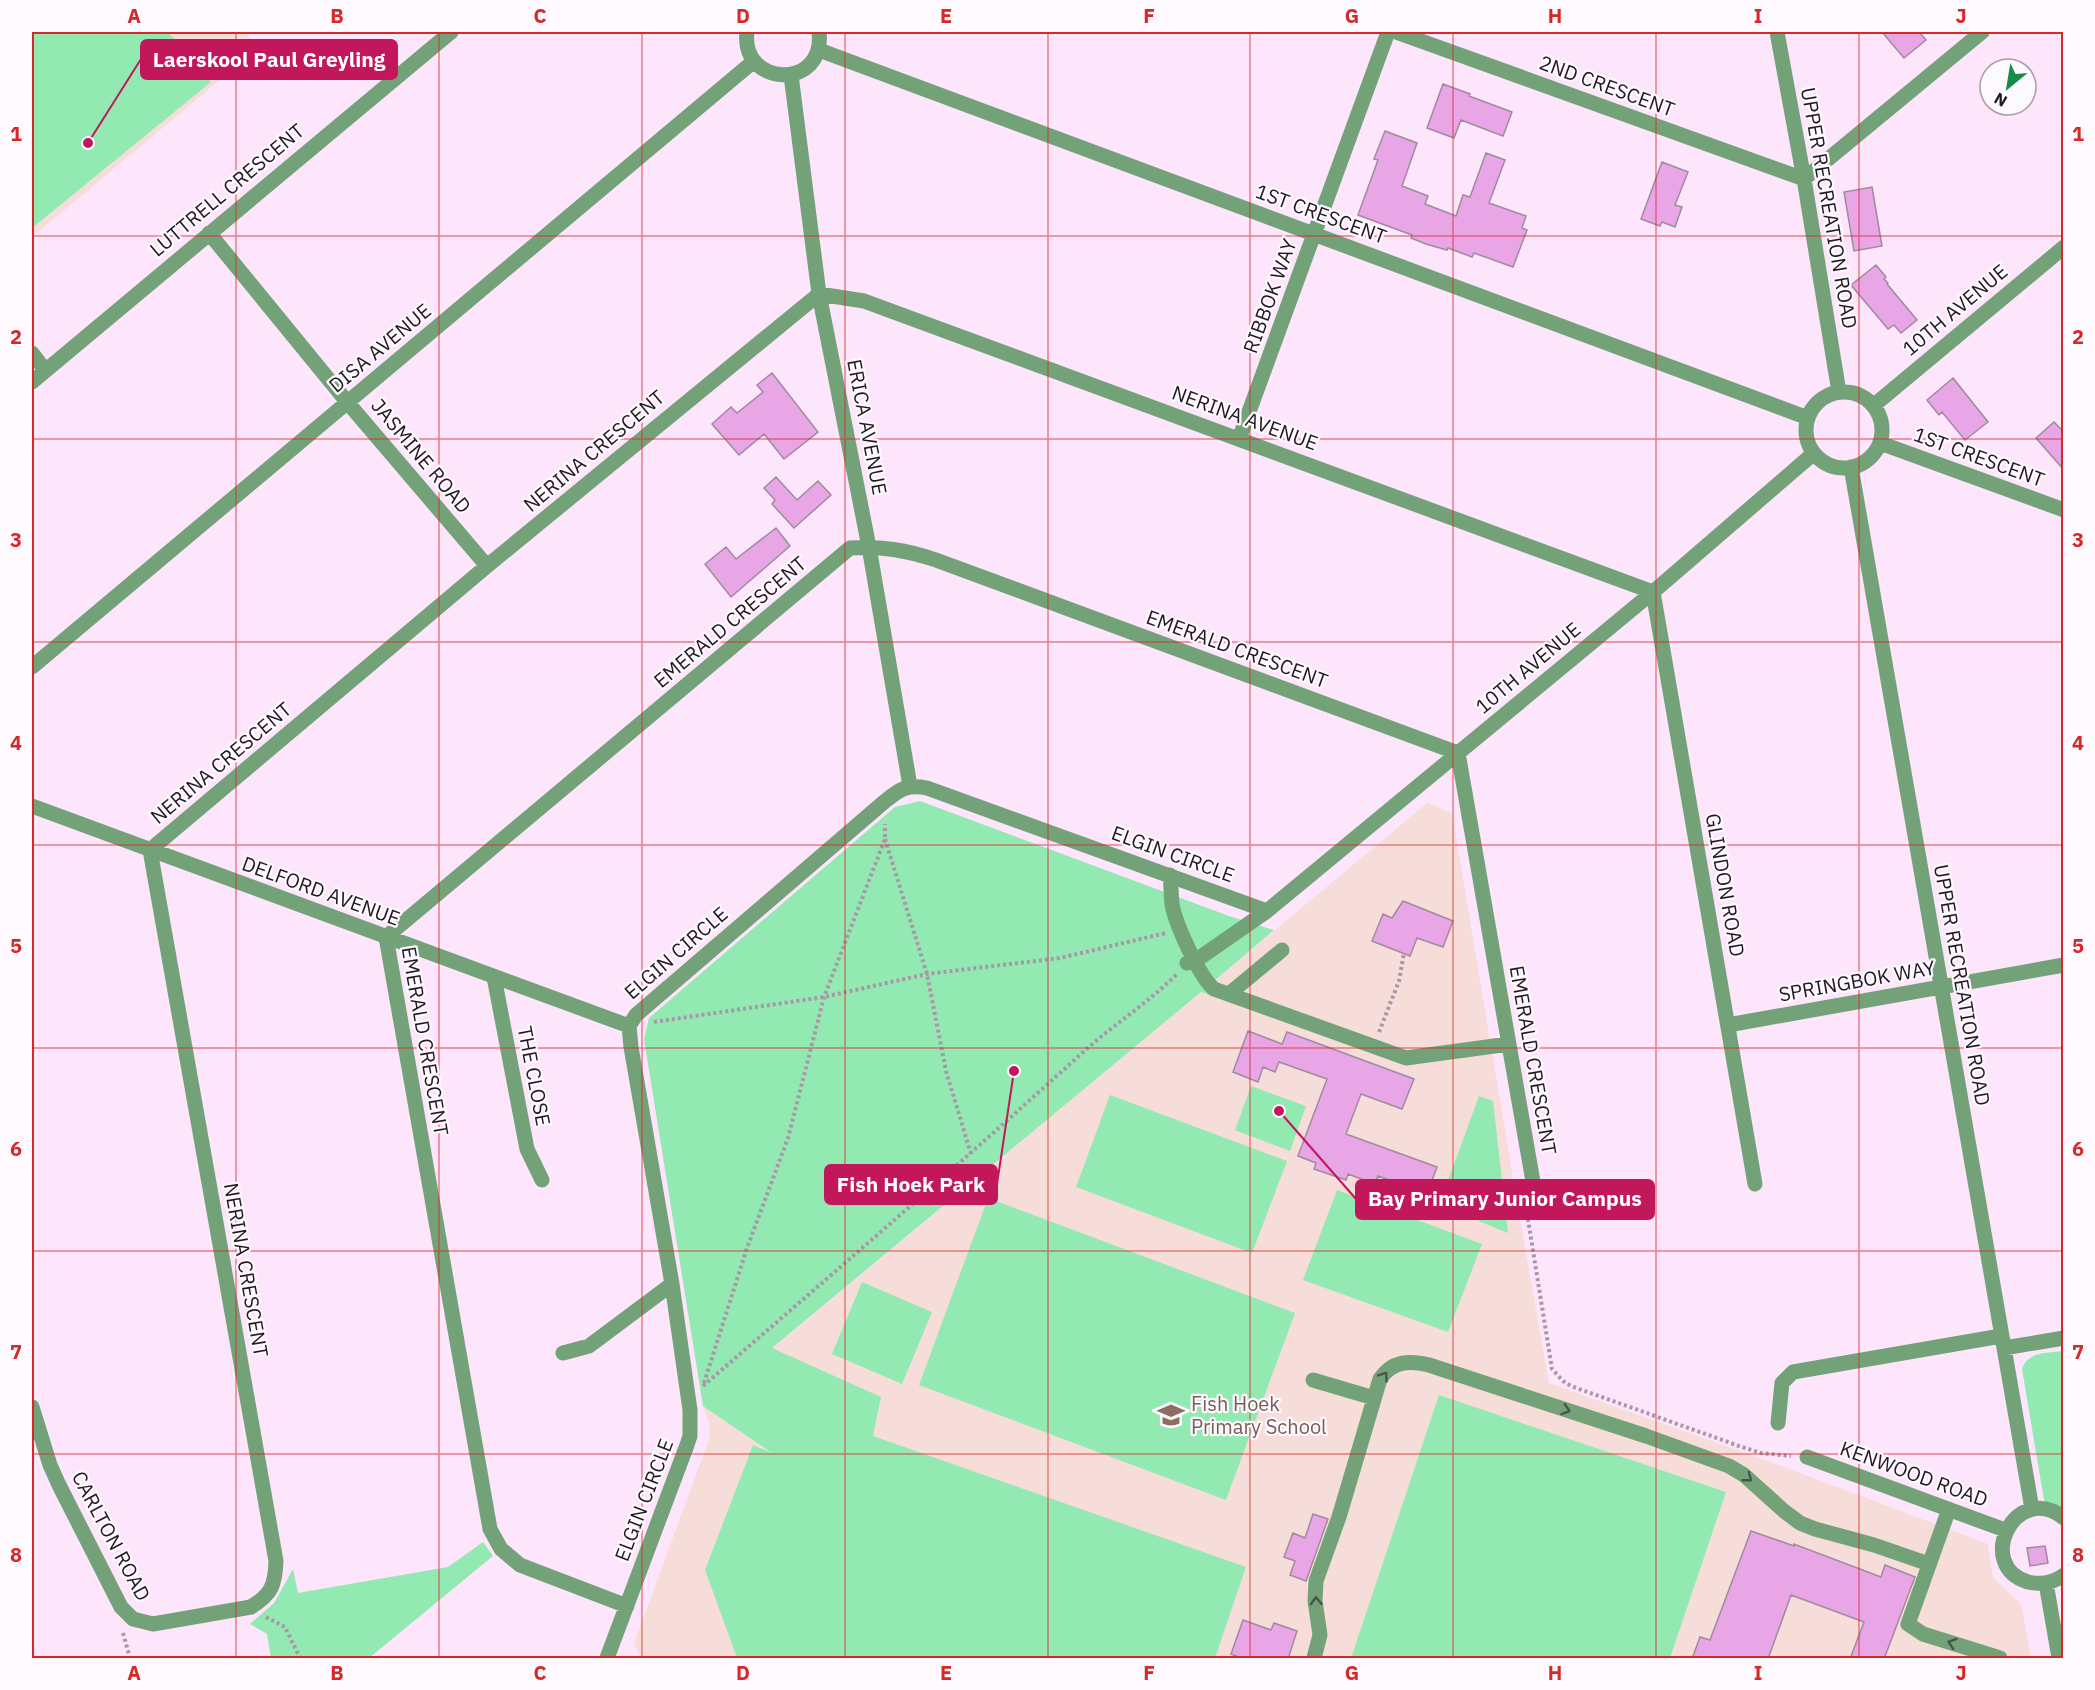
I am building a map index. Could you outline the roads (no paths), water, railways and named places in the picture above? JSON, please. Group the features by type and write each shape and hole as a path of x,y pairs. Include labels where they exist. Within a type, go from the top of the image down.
{"street":[{"name":"LUTTRELL CRESCENT","path":"32,382 451,32"},
{"path":"747,32 747,44 754,61 771,73 790,75 808,66 819,50 819,32"},
{"name":"RIBBOK WAY","path":"1239,439 1388,32"},
{"name":"2ND CRESCENT","path":"1396,32 1804,179"},
{"name":"UPPER RECREATION ROAD","path":"1777,32 1839,392"},
{"path":"1804,179 1982,32"},
{"name":"1ST CRESCENT","path":"819,50 1808,418"},
{"name":"DISA AVENUE","path":"32,667 754,61"},
{"name":"ERICA AVENUE","path":"790,75 819,294 869,547 910,786"},
{"name":"JASMINE ROAD","path":"209,233 348,403 487,566"},
{"name":"10TH AVENUE","path":"1873,406 2064,247"},
{"name":"NERINA AVENUE","path":"819,294 864,301 1653,592"},
{"name":"NERINA CRESCENT","path":"251,1607 261,1601 270,1591 275,1580 276,1561 150,850 487,566 819,294"},
{"path":"32,352 45,370"},
{"path":"1839,392 1858,395 1873,406 1880,417 1882,430 1880,443 1876,450 1865,461 1851,467 1831,465 1814,453 1808,442 1806,430 1808,418 1820,401 1839,392"},
{"name":"1ST CRESCENT","path":"1880,443 2064,510"},
{"name":"10TH AVENUE","path":"1191,962 1266,911 1653,592 1814,453"},
{"name":"UPPER RECREATION ROAD","path":"1851,467 2032,1509"},
{"name":"EMERALD CRESCENT","path":"627,1606 520,1565 501,1549 490,1530 386,937 850,548 909,550 1458,753 1535,1193"},
{"name":"GLINDON ROAD","path":"1653,592 1755,1184"},
{"name":"ELGIN CIRCLE","path":"607,1659 690,1436 690,1410 672,1284 631,1047 629,1026 643,1007 884,802 910,786 927,788 1266,911"},
{"name":"DELFORD AVENUE","path":"32,806 629,1026"},
{"path":"1170,875 1172,906 1191,962 1214,989 1395,1055 1413,1058 1509,1044"},
{"path":"1229,994 1282,951"},
{"name":"SPRINGBOK WAY","path":"1728,1025 2064,966"},
{"name":"THE CLOSE","path":"494,977 527,1149 542,1180"},
{"path":"563,1353 589,1346 672,1284"},
{"path":"1778,1423 1782,1383 1793,1372 2002,1342 2064,1338"},
{"path":"1314,1659 1320,1635 1315,1601 1316,1581 1339,1517 1380,1379 1393,1366 1410,1362 1429,1365 1646,1436 1729,1466 1744,1475 1800,1523 1929,1564"},
{"path":"1313,1380 1374,1398"},
{"name":"CARLTON ROAD","path":"32,1407 50,1465 126,1613 133,1619 153,1624 251,1607"},
{"name":"KENWOOD ROAD","path":"1807,1457 2006,1530"},
{"path":"1949,1509 1909,1619 1910,1626 1923,1634 2000,1659"},
{"path":"2064,1518 2045,1509 2032,1509 2012,1521 2002,1542 2006,1564 2023,1580 2046,1583 2064,1575"},
{"path":"2046,1583 2058,1658"}],"place":[{"name":"Laerskool Paul Greyling","path":"88,143"},
{"name":"Fish Hoek Park","path":"1014,1071"},
{"name":"Bay Primary Junior Campus","path":"1279,1111"},
{"name":"Fish Hoek Primary School","path":"1171,1415"}]}
